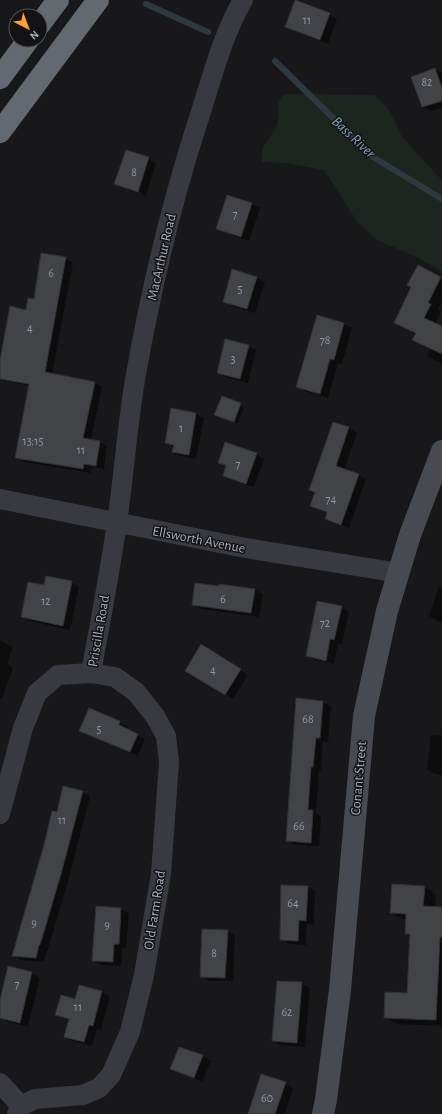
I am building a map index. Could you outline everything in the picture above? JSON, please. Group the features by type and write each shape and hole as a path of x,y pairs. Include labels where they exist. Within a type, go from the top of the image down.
{"highway":[{"path":"48,13 58,0"},
{"path":"0,132 98,0"},
{"path":"0,78 22,48"}],"main road":[{"name":"Conant Street","path":"323,1114 340,990 364,716 387,611 410,535 442,451"}],"street":[{"name":"MacArthur Road","path":"117,523 135,382 156,272 169,219 192,140 221,50 235,14 243,0"},
{"name":"Ellsworth Avenue","path":"0,499 240,547 399,573"},
{"name":"Priscilla Road","path":"0,814 24,728 37,693 58,675 91,673 117,523"},
{"name":"Old Farm Road","path":"19,1110 35,1099 83,1095 99,1088 111,1075 130,1032 144,975 161,874 169,762 166,736 155,716 136,692 115,677 91,673"},
{"path":"0,1083 19,1110"}],"shaded area":[{"path":"284,94 374,95 383,103 391,113 402,137 442,180 442,271 412,255 377,240 358,223 324,170 286,163 262,162 262,149 276,128 279,116 278,103"}],"building":[{"path":"295,0 330,13 320,40 285,27"},
{"path":"435,68 442,88 442,101 422,107 411,77"},
{"path":"126,150 149,157 138,192 114,184"},
{"path":"227,195 252,203 241,237 216,229"},
{"path":"41,253 66,257 45,372 95,382 83,438 100,441 96,466 84,464 83,469 15,458 29,384 0,379 0,360 10,306 26,310 28,298 34,299"},
{"path":"418,265 441,277 428,303 431,304 424,318 442,326 442,354 412,340 416,333 394,323 411,287 407,285"},
{"path":"232,269 257,277 247,309 223,302"},
{"path":"317,315 344,323 334,360 330,359 320,394 296,387"},
{"path":"225,339 249,345 240,379 217,373"},
{"path":"222,396 241,403 234,422 214,415"},
{"path":"171,408 196,413 189,455 172,452 174,445 165,443"},
{"path":"333,422 349,427 336,466 359,474 341,525 325,519 327,512 310,506 315,492 309,490"},
{"path":"225,442 257,453 246,484 223,476 226,465 218,463"},
{"path":"46,576 72,581 63,626 21,617 28,582 44,585"},
{"path":"195,583 219,586 219,584 255,589 251,613 192,605"},
{"path":"317,601 342,606 334,640 330,639 326,661 306,656"},
{"path":"201,644 241,669 225,695 185,671"},
{"path":"296,698 323,701 320,738 316,738 313,767 311,767 308,810 313,810 311,843 286,841"},
{"path":"89,708 120,721 119,725 138,734 130,752 79,731"},
{"path":"63,786 83,791 40,945 36,958 12,956 44,845 52,811 57,812"},
{"path":"392,884 425,886 423,906 442,907 442,937 440,937 436,1020 384,1018 385,992 407,993 410,934 405,934 406,914 390,913"},
{"path":"281,885 308,886 306,921 299,920 298,941 280,940"},
{"path":"96,906 121,908 119,944 114,944 113,962 92,961"},
{"path":"202,929 228,930 225,978 200,977"},
{"path":"8,966 32,972 20,1023 0,1018 0,1000"},
{"path":"277,981 302,982 297,1043 272,1041"},
{"path":"79,985 102,991 93,1026 89,1025 84,1042 64,1037 69,1019 55,1015 61,995 75,999"},
{"path":"179,1047 203,1055 194,1078 170,1069"},
{"path":"261,1074 286,1082 275,1114 248,1114"}],"waterway":[{"name":"Bass River","path":"146,4 208,32"},
{"name":"Bass River","path":"275,61 373,157 442,199"}]}
